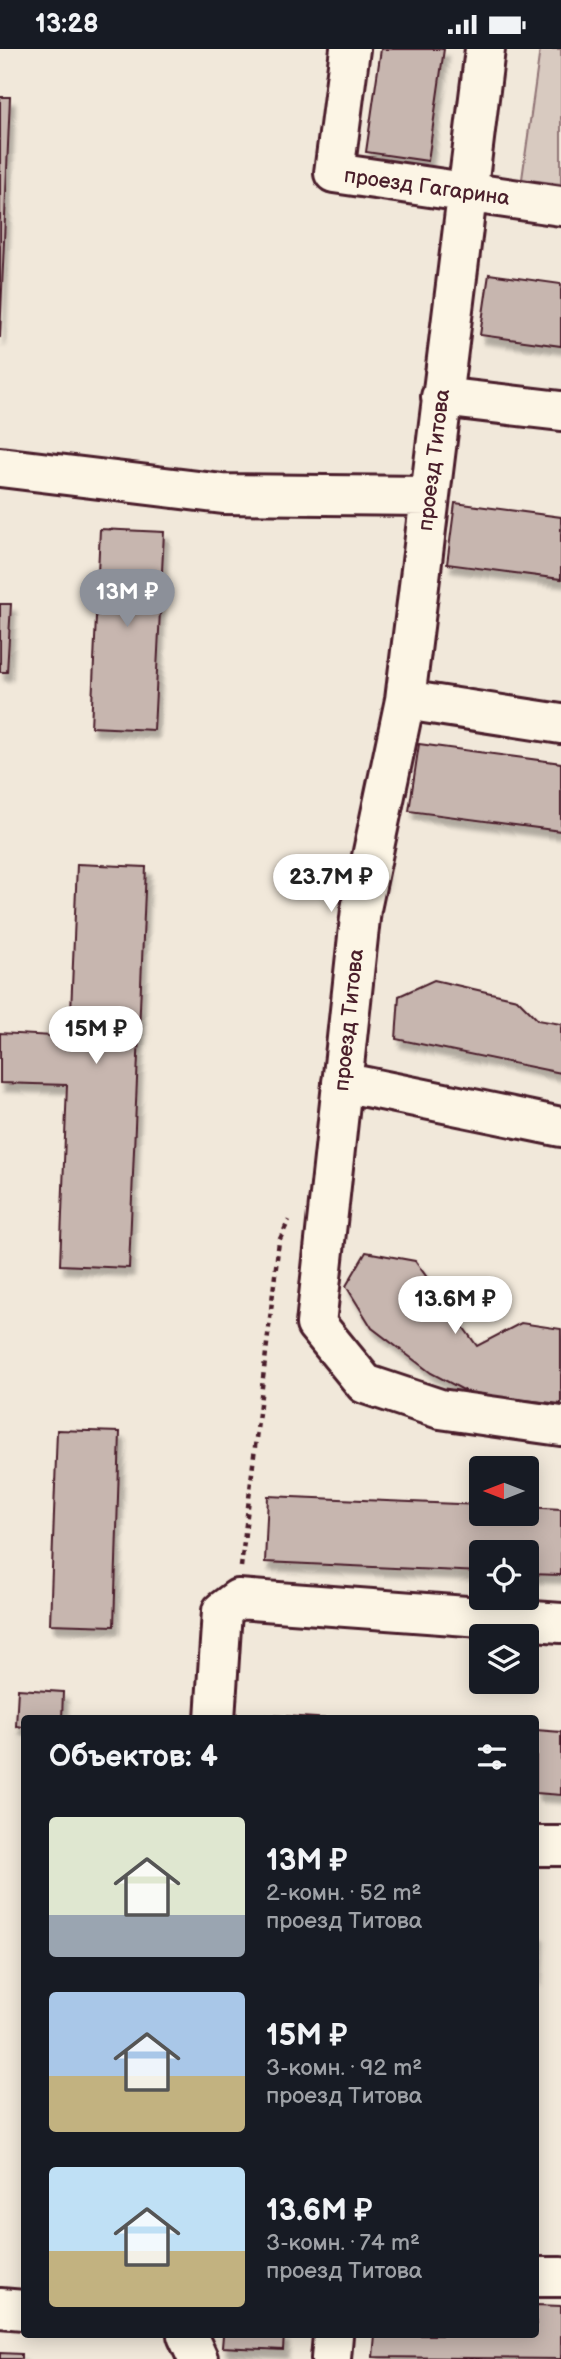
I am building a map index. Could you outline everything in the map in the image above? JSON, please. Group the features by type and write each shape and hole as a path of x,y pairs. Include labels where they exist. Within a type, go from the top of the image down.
{"street":[{"name":"проезд Гагарина","path":"350,49 334,173 561,206"},
{"name":"проезд Титова","path":"485,49 405,700 361,909 316,1324 365,1384 440,1409 561,1426"},
{"path":"441,397 561,411"},
{"path":"0,467 223,494 430,496"},
{"path":"405,700 561,724"},
{"path":"342,1082 561,1128"},
{"path":"215,1715 222,1611 237,1599 561,1623"},
{"path":"539,1846 561,1846"},
{"path":"539,2277 561,2277"},
{"path":"0,2308 21,2310"},
{"path":"331,2359 333,2338"}],"path":[{"path":"237,1599 279,1241 290,1217"}],"shaded area":[{"path":"540,49 561,49 561,184 522,179"}],"building":[{"path":"381,49 444,49 428,161 366,152"},
{"path":"0,97 10,97 0,338"},
{"path":"489,274 561,284 561,346 480,335"},
{"path":"455,503 561,517 561,579 447,564"},
{"path":"100,529 164,532 154,730 91,727"},
{"path":"0,604 11,604 7,672 0,672"},
{"path":"419,744 561,763 561,831 409,811"},
{"path":"77,864 146,867 129,1268 60,1265 67,1085 0,1083 0,1033 70,1037"},
{"path":"434,980 517,999 538,1020 561,1024 561,1073 396,1039 399,996"},
{"path":"366,1252 415,1261 477,1346 521,1323 561,1329 561,1404 471,1394 431,1373 372,1328 346,1286"},
{"path":"57,1430 120,1432 114,1626 50,1624"},
{"path":"268,1496 469,1504 469,1526 539,1526 539,1508 561,1509 561,1575 539,1574 539,1540 469,1540 469,1571 265,1562"},
{"path":"18,1689 63,1692 62,1715 21,1715 21,1727 16,1726"},
{"path":"539,1730 561,1732 561,1795 539,1793"},
{"path":"539,2305 561,2306 561,2359 373,2357 375,2338 539,2338"},
{"path":"223,2338 284,2338 283,2350 222,2347"},
{"path":"0,2353 21,2354 21,2359 0,2359"}]}
